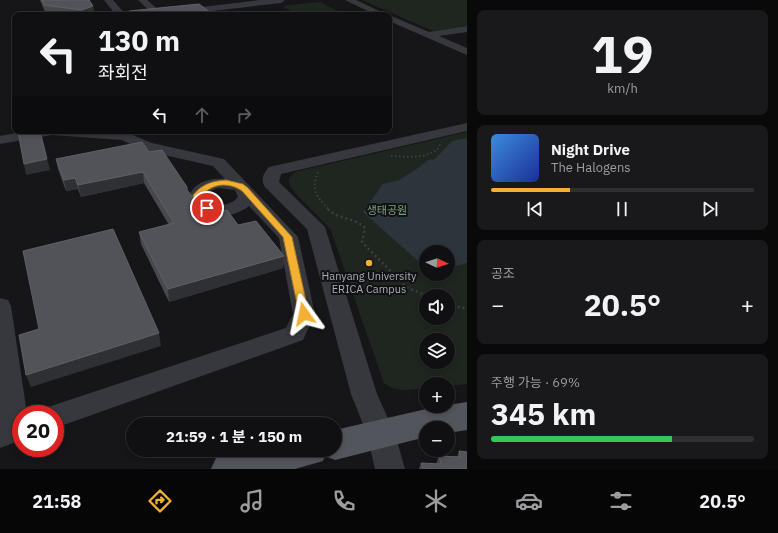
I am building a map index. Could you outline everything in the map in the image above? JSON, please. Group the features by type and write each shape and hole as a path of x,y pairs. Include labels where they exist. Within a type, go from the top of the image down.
{"main road":[{"path":"342,443 435,421 467,416"},
{"path":"228,469 280,457"}],"street":[{"path":"108,0 118,12"},
{"path":"174,12 255,1 281,0"},
{"path":"349,0 376,12"},
{"path":"255,1 273,12"},
{"path":"145,2 157,12"},
{"path":"145,2 161,3"},
{"path":"392,19 467,52"},
{"path":"396,33 426,35 467,29"},
{"path":"390,469 381,434 364,394 316,227 273,183 271,175 275,170 467,127"},
{"path":"0,140 35,134"},
{"path":"64,413 295,334 304,314 288,237 246,190 218,162 147,147 125,136 96,134"},
{"path":"246,190 273,183"},
{"path":"0,306 12,431"}],"path":[{"path":"386,155 409,157 430,154 438,149 442,140"},
{"path":"318,171 313,182 314,192 334,215 362,224 365,228 362,242 406,287 419,293"},
{"path":"455,306 467,309"}],"green space":[{"path":"362,0 467,0 467,26 433,31"},
{"path":"320,2 339,12 293,12 282,6"},
{"name":"생태공원","path":"467,132 467,384 455,385 455,377 419,377 419,389 404,390 399,390 384,383 331,231 295,193 289,183 290,177 295,172"}],"shaded area":[{"path":"467,138 467,263 455,266 455,245 419,245 419,262 363,212 383,184 399,180 428,160 435,159 452,141"}],"building":[{"path":"42,0 89,0 93,6 82,10 44,5"},
{"path":"199,4 210,12 130,12 129,11"},
{"path":"18,134 41,134 47,159 24,164"},
{"path":"142,142 149,152 162,150 187,187 187,190 207,215 227,210 238,225 256,221 284,256 168,289 139,232 174,223 143,172 78,185 75,178 64,180 56,159"},
{"path":"113,229 159,333 26,375 19,335 39,329 23,251"},
{"path":"459,451 467,452 467,469 423,469 421,463 441,464 439,457 461,457"}],"place":[{"name":"Hanyang University ERICA Campus","path":"369,263"}],"route":[{"path":"207,208 198,200 198,195 204,187 210,184 233,184 240,186 245,190 288,237 304,314"}]}
